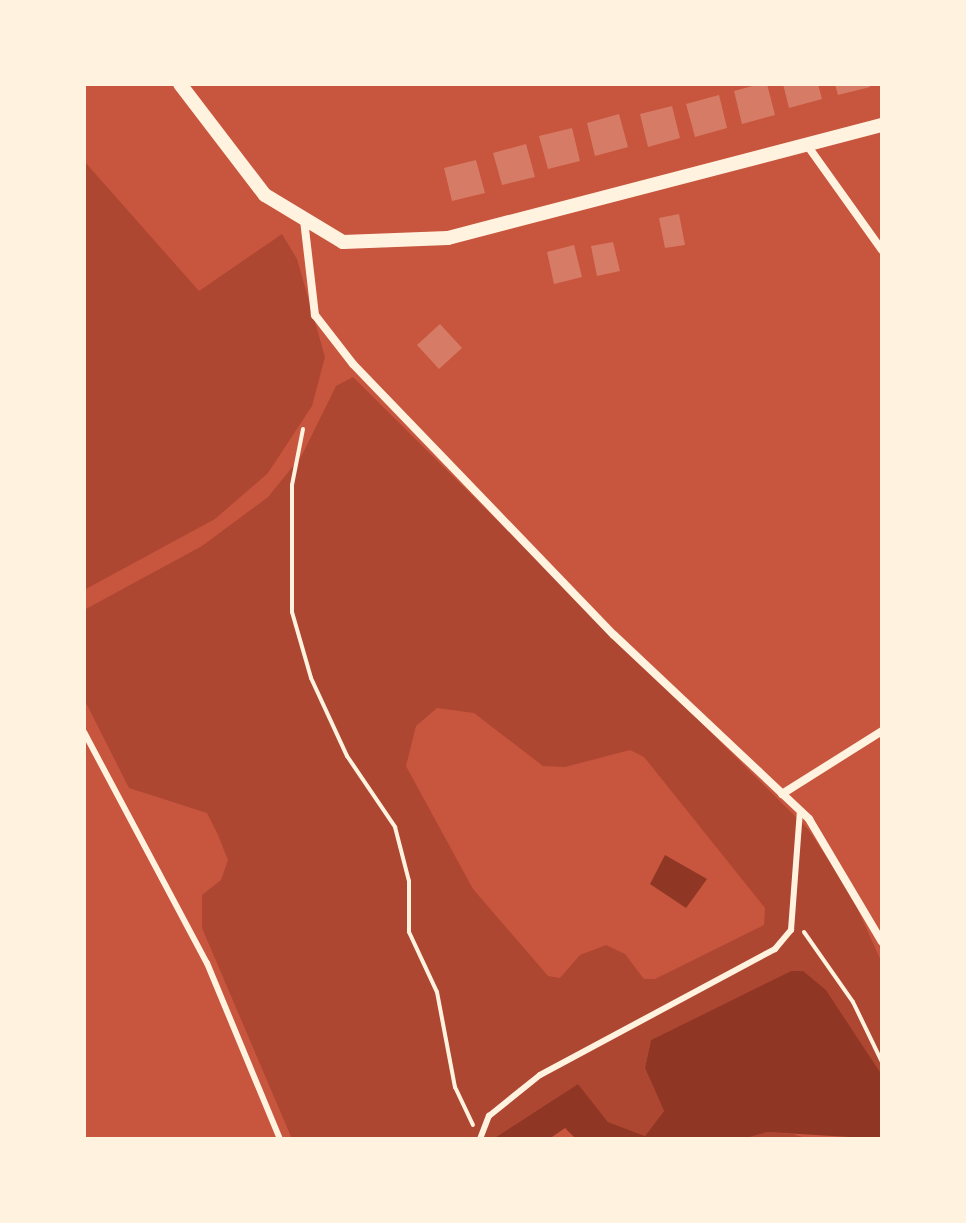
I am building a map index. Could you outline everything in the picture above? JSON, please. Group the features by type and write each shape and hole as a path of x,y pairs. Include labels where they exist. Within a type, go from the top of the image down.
{"street":[{"path":"180,84 265,195 343,242 448,238 882,125"},
{"path":"807,145 882,250"},
{"path":"304,219 315,315 353,364 614,635 800,811 856,888 882,942"},
{"path":"782,794 882,731"}],"lane":[{"path":"84,732 207,963 280,1139"},
{"path":"480,1136 540,1075 775,949 791,930 800,811"}],"path":[{"path":"303,429 289,568 296,626 347,756 395,827 409,881 409,932 437,992 462,1112 480,1136"},
{"path":"793,912 882,1062"}],"shaded area":[{"path":"84,161 199,291 282,234 297,259 325,357 312,406 268,473 215,519 84,590"},
{"path":"353,377 808,829 850,892 882,963 882,1075 826,990 791,971 651,1040 645,1068 664,1111 645,1136 608,1122 578,1084 493,1139 292,1139 202,928 202,895 221,880 228,860 207,813 129,788 84,699 84,610 202,546 268,497 302,455 336,386","holes":["437,708 474,713 543,766 565,767 630,750 644,757 765,908 764,925 655,979 644,979 625,954 606,945 580,955 560,978 548,976 473,889 406,766 416,726"]},
{"path":"665,855 707,879 686,908 650,884"},
{"path":"791,971 803,971 826,990 882,1075 882,1139 767,1132 743,1139 576,1139 565,1128 549,1139 493,1139 578,1084 608,1122 645,1136 664,1111 645,1068 651,1040"},
{"path":"767,1132 793,1134 808,1139 743,1139"}],"building":[{"path":"767,84 775,115 742,124 734,91"},
{"path":"783,84 818,84 822,99 789,108"},
{"path":"835,84 870,84 870,87 838,95"},
{"path":"719,95 727,128 695,137 686,104"},
{"path":"672,106 680,138 648,147 640,114"},
{"path":"619,114 628,147 595,156 587,123"},
{"path":"572,128 580,161 548,169 539,136"},
{"path":"526,144 535,177 502,185 493,153"},
{"path":"476,160 485,193 452,201 444,168"},
{"path":"679,214 685,245 665,248 659,218"},
{"path":"613,242 620,271 597,276 591,246"},
{"path":"574,245 582,277 554,284 547,252"},
{"path":"440,324 462,348 439,369 417,345"}]}
